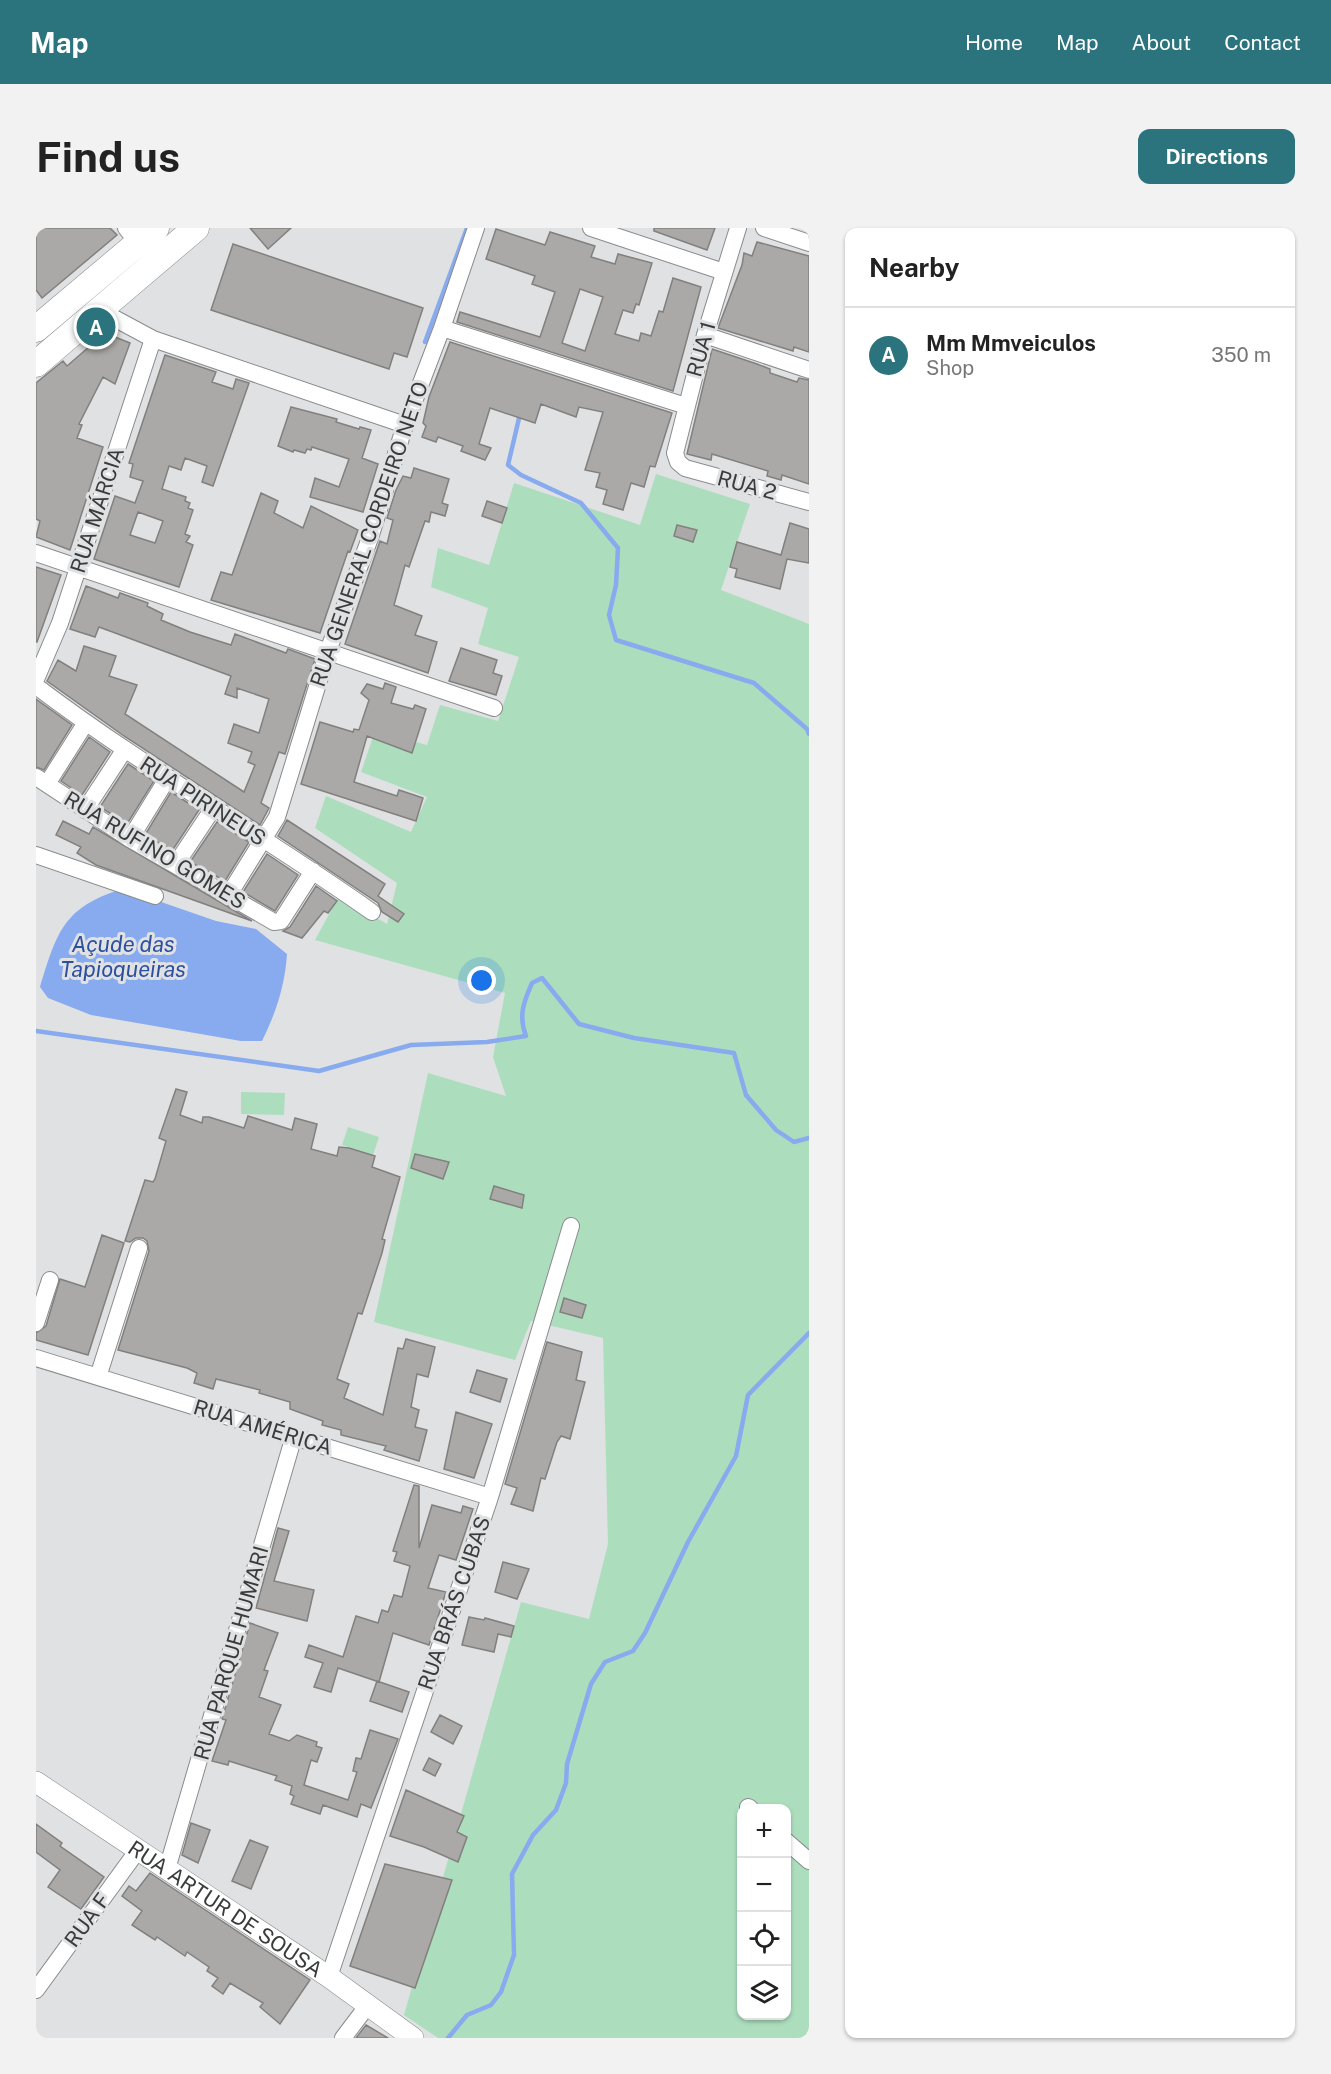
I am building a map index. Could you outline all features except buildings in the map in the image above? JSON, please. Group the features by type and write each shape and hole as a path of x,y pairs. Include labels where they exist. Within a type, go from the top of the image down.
{"main road":[{"path":"36,364 196,228"},
{"path":"36,329 140,233"}],"street":[{"name":"RUA GENERAL CORDEIRO NETO","path":"228,896 277,817 328,651 370,538 405,425 442,328 476,228"},
{"path":"591,228 724,272"},
{"name":"RUA 1","path":"685,468 678,462 675,453 705,335 738,228"},
{"path":"764,228 809,243"},
{"path":"101,310 153,339 405,425"},
{"path":"442,328 686,406"},
{"path":"705,335 809,370"},
{"name":"RUA MÁRCIA","path":"36,679 60,623 153,339"},
{"name":"RUA 2","path":"685,468 809,502"},
{"path":"36,553 494,708"},
{"name":"RUA PIRINEUS","path":"36,686 85,724 313,871 372,912"},
{"path":"41,780 85,724"},
{"path":"85,810 125,749"},
{"path":"130,838 167,778"},
{"name":"RUA RUFINO GOMES","path":"41,780 130,838 274,922 281,921 313,871"},
{"path":"176,864 214,807"},
{"path":"36,855 154,896"},
{"name":"RUA BRÁS CUBAS","path":"329,1977 490,1497 571,1226"},
{"path":"98,1377 139,1248"},
{"path":"36,1323 50,1281"},
{"name":"RUA AMÉRICA","path":"36,1358 490,1497"},
{"name":"RUA PARQUE HUMARI","path":"166,1869 294,1436"},
{"name":"RUA ARTUR DE SOUSA","path":"36,1782 329,1977 413,2038"},
{"path":"791,1846 809,1862"},
{"name":"RUA F","path":"36,1990 138,1850"},
{"path":"342,2038 368,2005"}],"green space":[{"path":"656,474 750,504 721,590 809,624 809,2038 438,2038 404,2015 521,1602 589,1619 608,1544 603,1338 531,1321 515,1360 374,1322 428,1073 506,1096 493,1057 505,993 315,940 339,896 387,924 397,883 315,828 326,796 411,832 427,797 361,772 375,731 427,745 440,705 498,721 519,657 478,644 488,608 431,587 438,548 489,565 514,483 640,525"},
{"path":"241,1092 285,1093 284,1115 241,1114"},
{"path":"348,1127 379,1137 373,1155 342,1145"}],"water":[{"name":"Açude das Tapioqueiras","path":"116,891 138,894 216,921 256,929 287,954 279,999 262,1041 241,1041 91,1015 48,998 40,987 51,953 64,927 84,906"}],"waterway":[{"path":"425,342 467,228"},
{"path":"520,414 508,465 521,475 581,503 618,548 616,585 609,615 616,640 754,683 807,729 809,734"},
{"path":"36,1031 319,1071 411,1045 487,1042 526,1036 522,1022 524,1002 532,983 542,978 579,1024 634,1038 734,1053 746,1095 776,1130 794,1142 809,1138"},
{"path":"448,2038 467,2015 491,2005 501,1992 514,1955 512,1874 533,1835 556,1810 566,1783 567,1764 591,1684 605,1662 633,1651 645,1633 688,1542 736,1456 748,1395 809,1333"}],"place":[{"name":"Mm Mmveiculos","path":"96,327"}]}
